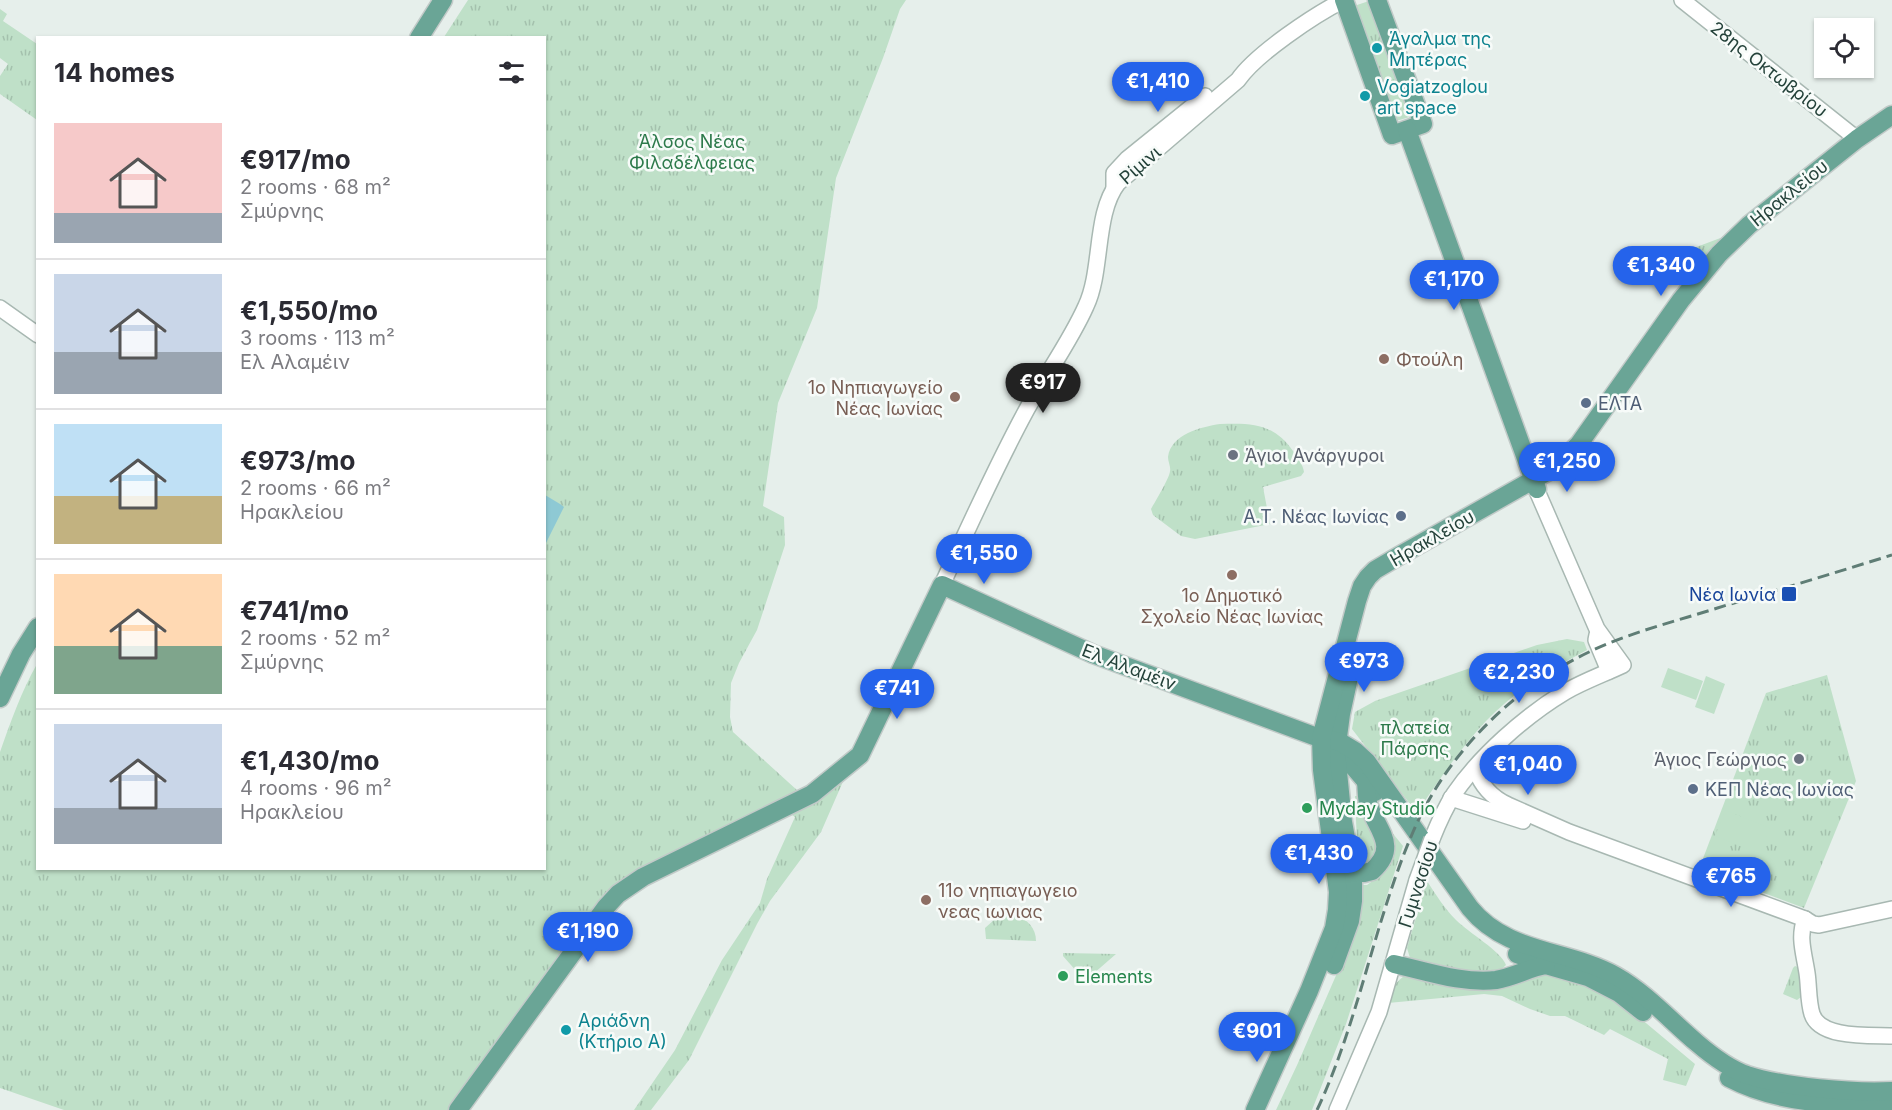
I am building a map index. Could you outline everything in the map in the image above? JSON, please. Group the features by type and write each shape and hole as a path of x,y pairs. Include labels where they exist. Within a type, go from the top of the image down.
{"main road":[{"path":"420,36 443,0"},
{"path":"1344,0 1407,130 1535,486"},
{"path":"1377,0 1407,130"},
{"name":"Ηρακλείου","path":"1535,486 1579,444 1681,300 1719,254 1749,225 1857,139 1892,116"},
{"name":"Ηρακλείου","path":"1255,1110 1321,963 1332,937 1337,917 1337,883 1322,770 1331,743 1357,601 1368,577 1397,557 1564,472 1586,453 1703,290 1737,251 1752,236 1849,159 1892,129"},
{"path":"458,1110 606,907 618,894 643,877 764,819 816,791 860,755 942,585"},
{"name":"Ελ Αλαμέιν","path":"942,585 1093,654 1331,743"},
{"path":"0,698 21,654 36,630"},
{"path":"1331,743 1387,809 1463,917 1485,939 1506,952 1514,963 1510,976"},
{"path":"1331,743 1349,746 1367,762 1470,908 1488,926 1504,936 1618,976 1702,1047 1746,1074 1797,1085 1854,1091 1892,1091"},
{"name":"Ηρακλείου","path":"1265,1110 1304,1032 1346,933 1352,912 1354,891 1352,871 1331,743"},
{"path":"1352,871 1364,873 1372,871 1383,858 1386,847 1382,831 1369,807 1366,782"},
{"path":"1498,947 1546,966 1588,977 1619,993 1703,1062 1745,1086 1760,1092 1810,1101 1892,1106"},
{"path":"1394,964 1473,980 1490,980 1546,966"}],"street":[{"name":"Ρίμινι","path":"942,585 1026,410 1087,304 1094,280 1101,232 1114,188 1238,80 1246,69 1315,17 1344,0"},
{"name":"28ης Οκτωβρίου","path":"1682,0 1857,139"},
{"path":"0,308 36,334"},
{"name":"Γυμνασίου","path":"1336,1110 1380,1012 1432,839 1456,792 1512,731 1535,712 1564,692 1616,668 1596,640 1597,628 1535,486"},
{"path":"1475,769 1487,790 1499,801 1569,832 1812,922 1892,909"},
{"path":"1456,792 1529,822 1569,832"},
{"path":"1812,922 1800,934 1813,1016 1817,1023 1829,1030 1848,1034 1892,1036"}],"green space":[{"name":"Άλσος Νέας Φιλαδέλφειας","path":"468,0 906,0 900,9 836,178 817,308 778,403 763,506 784,517 785,545 757,630 731,683 730,717 733,732 798,791 636,873 607,891 449,1110 64,1110 0,1088 0,752 21,696 36,666 36,870 546,870 546,36 445,36"},
{"path":"1372,0 1413,116 1396,121 1354,6"},
{"path":"0,9 7,14 3,21 36,43 36,119 0,94 0,76 8,64 0,58"},
{"path":"1723,237 1681,287 1670,257"},
{"path":"1220,424 1252,425 1270,430 1293,451 1304,472 1301,476 1263,487 1270,524 1195,539 1181,536 1153,515 1151,509 1169,474 1170,449 1188,433"},
{"name":"πλατεία Πάρσης","path":"1567,639 1584,642 1587,650 1534,681 1497,710 1458,754 1417,813 1352,729 1355,712 1375,701 1537,645"},
{"path":"1499,665 1505,685 1465,698 1459,678"},
{"path":"1668,668 1703,681 1696,700 1661,687"},
{"path":"1827,675 1856,781 1804,908 1699,869 1766,693"},
{"path":"1706,676 1725,684 1714,714 1695,707"},
{"path":"845,777 821,832 770,901 757,924 689,1060 651,1110 634,1110 675,1050 722,960 760,903 767,879 795,817 792,815 823,796"},
{"path":"1355,796 1359,796 1379,841 1375,859 1358,867"},
{"path":"1725,810 1770,828 1760,854 1715,836"},
{"path":"1390,830 1403,846 1346,1024 1312,1110 1276,1110 1344,957 1361,885 1367,885 1374,880"},
{"path":"1427,881 1452,916 1498,954 1506,965 1492,973 1483,974 1419,962 1410,958 1407,948"},
{"path":"1004,911 1026,921 1033,929 1036,941 986,939 985,928"},
{"path":"1063,953 1116,954 1085,981 1063,956"},
{"path":"1795,966 1800,968 1802,973 1801,997 1797,1000 1783,994"},
{"path":"1539,972 1576,979 1628,1008 1695,1064 1686,1086 1663,1080 1668,1059 1610,1029 1604,1035 1565,1016 1550,1016 1502,996 1484,994 1388,1003 1397,983 1407,975"}],"water":[{"path":"546,496 564,507 546,543"}],"railway":[{"path":"1317,1110 1344,1042 1387,901 1413,832 1428,801 1447,772 1492,720 1546,676 1607,644 1652,628 1892,555"}],"place":[{"name":"Άγαλμα της Μητέρας","path":"1377,48"},
{"name":"Vogiatzoglou art space","path":"1365,96"},
{"name":"Φτούλη","path":"1384,359"},
{"name":"1ο Νηπιαγωγείο Νέας Ιωνίας","path":"955,397"},
{"name":"ΕΛΤΑ","path":"1586,403"},
{"name":"Άγιοι Ανάργυροι","path":"1233,455"},
{"name":"Α.Τ. Νέας Ιωνίας","path":"1401,516"},
{"name":"1ο Δημοτικό Σχολείο Νέας Ιωνίας","path":"1232,575"},
{"name":"Νέα Ιωνία","path":"1789,594"},
{"name":"Άγιος Γεώργιος","path":"1799,759"},
{"name":"ΚΕΠ Νέας Ιωνίας","path":"1693,789"},
{"name":"Myday Studio","path":"1307,808"},
{"name":"11ο νηπιαγωγειο νεας ιωνιας","path":"926,900"},
{"name":"Elements","path":"1063,976"},
{"name":"Αριάδνη (Κτήριο Α)","path":"566,1030"}]}
